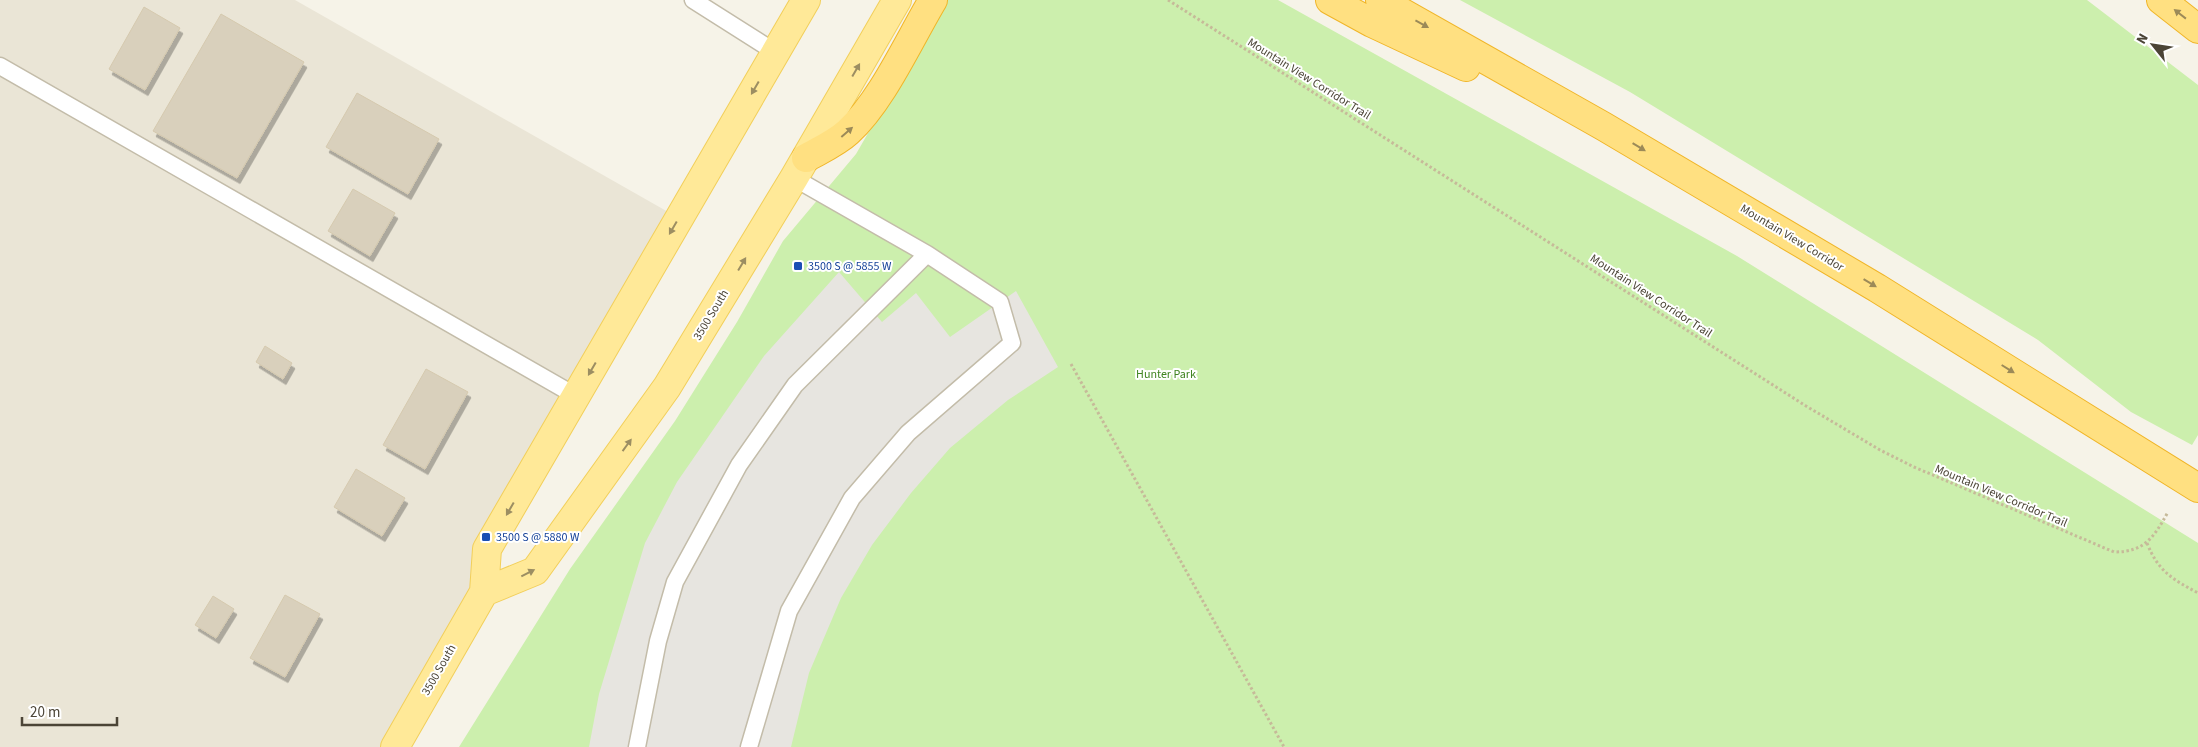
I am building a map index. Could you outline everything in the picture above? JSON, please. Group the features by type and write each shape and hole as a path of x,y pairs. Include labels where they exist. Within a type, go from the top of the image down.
{"highway":[{"path":"800,168 847,133 862,118 933,0"},
{"path":"1330,0 1372,23 1436,53 1603,126"},
{"name":"Mountain View Corridor","path":"1380,0 1603,126 1877,288 2198,488"},
{"path":"2161,0 2198,29"}],"main road":[{"name":"3500 South","path":"395,747 484,592 487,549 806,0"},
{"name":"3500 South","path":"484,592 535,571 667,387 800,168 897,0"}],"lane":[{"path":"693,0 776,52"},
{"path":"0,66 576,396"},
{"path":"749,747 789,611 852,498 908,433 1012,342 1000,302 800,168"},
{"path":"637,747 658,640 675,582 739,465 795,385 927,254"}],"path":[{"name":"Mountain View Corridor Trail","path":"1168,0 1806,406 1880,450 1949,483 2101,548 2114,552 2127,552 2147,543"},
{"path":"1071,364 1284,747"},
{"path":"2168,512 2154,536 2147,543 2160,568 2169,576 2198,593"}],"shaded area":[{"path":"0,0 295,0 684,221 385,747 0,747"},
{"path":"839,272 882,322 916,293 950,337 1016,291 1058,367 1008,400 950,448 911,493 872,545 841,598 809,673 791,747 589,747 599,694 645,543 677,482 764,356"}],"green space":[{"name":"Hunter Park","path":"945,0 1278,0 1737,256 2198,543 2198,747 459,747 570,569 675,421 737,322 783,241 856,154"},
{"path":"1460,0 2087,0 2198,85 2198,435 2192,445 2131,412 2038,340 1630,92"}],"building":[{"path":"144,7 180,28 145,90 109,69"},
{"path":"221,14 304,62 237,178 153,131"},
{"path":"357,93 439,139 408,194 326,147"},
{"path":"353,189 395,213 370,256 328,231"},
{"path":"265,346 292,363 283,379 256,362"},
{"path":"426,369 468,392 425,469 383,445"},
{"path":"356,469 405,498 382,536 334,507"},
{"path":"285,595 320,614 285,677 250,658"},
{"path":"213,596 234,609 216,638 195,625"}],"place":[{"name":"3500 S @ 5855 W","path":"798,266"},
{"name":"3500 S @ 5880 W","path":"486,537"}]}
